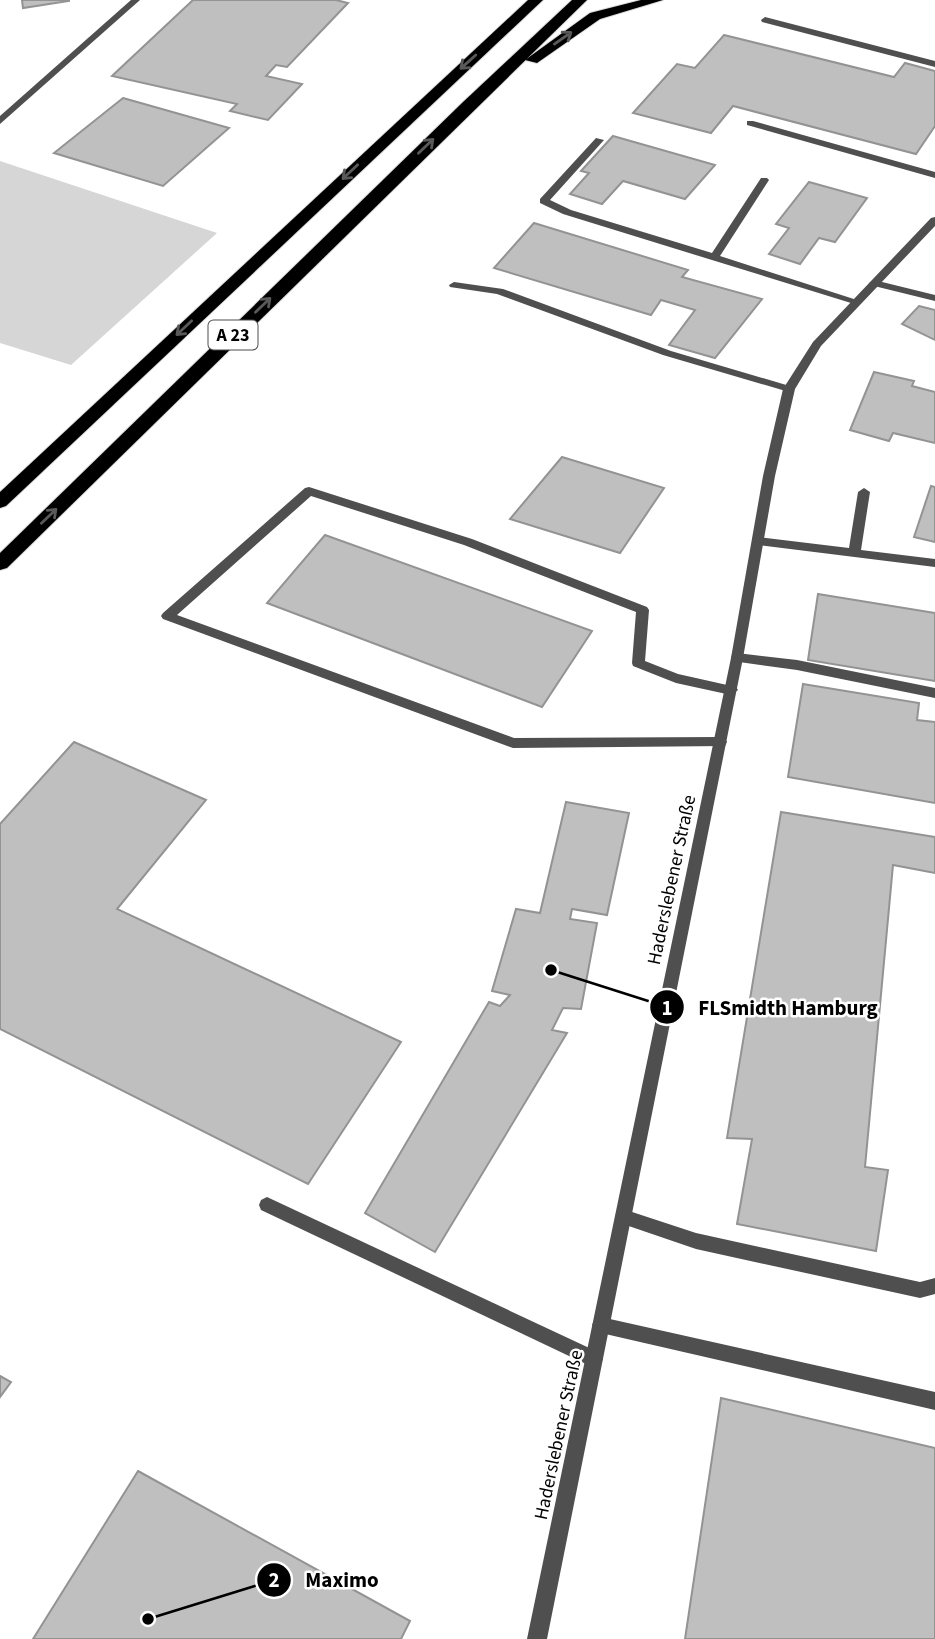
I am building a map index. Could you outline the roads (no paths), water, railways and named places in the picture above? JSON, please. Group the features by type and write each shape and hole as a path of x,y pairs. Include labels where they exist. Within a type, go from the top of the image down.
{"highway":[{"name":"A 23","path":"0,502 536,0"},
{"name":"A 23","path":"0,564 467,106 580,0"},
{"path":"467,106 595,16 656,0"}],"street":[{"path":"0,121 136,0"},
{"path":"765,20 935,64"},
{"path":"750,123 935,175"},
{"path":"599,140 544,201 567,212 855,301"},
{"path":"714,258 764,180"},
{"name":"Haderslebener Straße","path":"537,1639 731,690 789,389 817,344 935,219"},
{"path":"874,283 935,298"},
{"path":"454,285 499,291 667,353 789,389"},
{"path":"720,742 513,743 167,616 309,491 468,542 643,610 638,663 676,678 731,690"},
{"path":"854,553 864,492"},
{"path":"758,541 935,563"},
{"path":"737,658 797,665 935,692"},
{"path":"267,1205 594,1359"},
{"path":"623,1217 709,1244 920,1290 935,1286"},
{"path":"601,1325 935,1401"}],"place":[{"name":"FLSmidth Hamburg","path":"551,970"},
{"name":"Maximo","path":"148,1619"}]}
